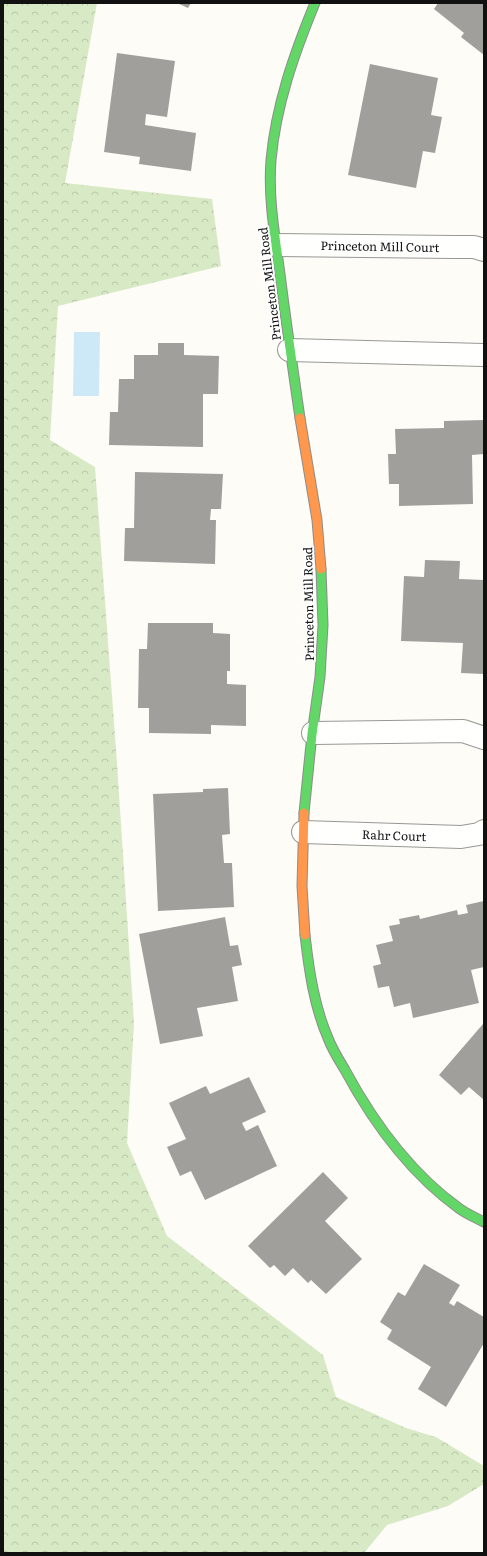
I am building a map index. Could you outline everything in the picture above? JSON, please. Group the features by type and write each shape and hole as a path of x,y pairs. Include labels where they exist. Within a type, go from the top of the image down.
{"street":[{"name":"Princeton Mill Road","path":"315,3 287,74 278,109 273,143 270,185 289,350 312,486 320,549 323,612 321,672 303,832 302,892 305,940 313,988 328,1038 348,1078 389,1138 423,1177 461,1210 484,1222"},
{"name":"Princeton Mill Court","path":"276,245 454,247 484,250"},
{"path":"289,350 484,355"},
{"path":"313,733 463,731 484,738"},
{"name":"Rahr Court","path":"303,832 460,837 480,834 484,831"}],"green space":[{"path":"3,3 97,3 65,183 212,199 221,266 58,306 50,440 95,467 117,763 134,1023 127,1143 167,1236 323,1355 336,1397 406,1428 436,1437 484,1466 484,1484 448,1506 387,1525 364,1553 3,1553"}],"water":[{"path":"74,332 100,332 99,396 73,396"}],"building":[{"path":"177,3 191,3 188,8"},
{"path":"438,3 484,3 484,55 461,37 464,33 434,9"},
{"path":"117,53 175,61 167,117 146,114 145,125 196,133 191,171 139,164 140,157 104,152"},
{"path":"370,64 438,78 431,115 442,117 435,153 423,151 416,188 348,175"},
{"path":"158,343 184,343 184,355 219,356 218,394 203,394 203,447 109,445 110,412 118,412 119,379 134,379 134,355 158,355"},
{"path":"484,420 484,454 472,455 473,504 399,506 399,484 389,484 388,454 396,454 395,429 444,428 444,421"},
{"path":"135,472 223,474 221,509 211,509 210,520 216,520 215,564 124,561 125,528 134,528"},
{"path":"425,560 460,561 459,579 484,580 484,674 461,673 463,643 401,641 404,576 424,577"},
{"path":"148,623 213,623 213,633 230,634 230,671 227,671 227,684 246,685 246,726 211,725 211,734 149,733 149,708 138,708 139,649 147,649"},
{"path":"228,788 230,834 222,835 224,863 232,863 234,907 158,911 153,794 203,792 203,789"},
{"path":"484,901 484,967 471,970 479,1003 413,1018 410,1003 394,1007 389,986 378,988 373,966 381,964 376,945 393,941 389,926 400,924 399,919 419,915 420,919 457,910 458,915 468,913 466,905"},
{"path":"225,917 230,946 238,945 242,965 232,967 238,1001 197,1008 203,1036 160,1044 139,934"},
{"path":"483,1024 484,1100 469,1087 461,1095 439,1075"},
{"path":"249,1077 266,1112 242,1123 246,1131 258,1125 277,1166 205,1200 191,1171 180,1176 167,1147 186,1139 169,1103 206,1086 210,1094"},
{"path":"323,1172 348,1198 325,1221 362,1259 326,1294 311,1280 308,1283 293,1268 285,1276 274,1265 270,1268 248,1246"},
{"path":"424,1264 460,1285 449,1303 454,1306 457,1301 484,1317 484,1343 446,1407 418,1389 431,1367 387,1339 392,1330 380,1322 398,1292 405,1296"}],"traffic: fast":[{"path":"300,418 274,231 270,174 273,140 287,80 315,3"},
{"path":"304,813 312,734 320,677 323,625 321,569"},
{"path":"305,935 313,988 323,1026 334,1050 368,1109 395,1146 425,1180 460,1209 484,1222"}],"traffic: slow":[{"path":"300,418 317,520 321,569"},
{"path":"304,813 302,886 305,935"}]}
